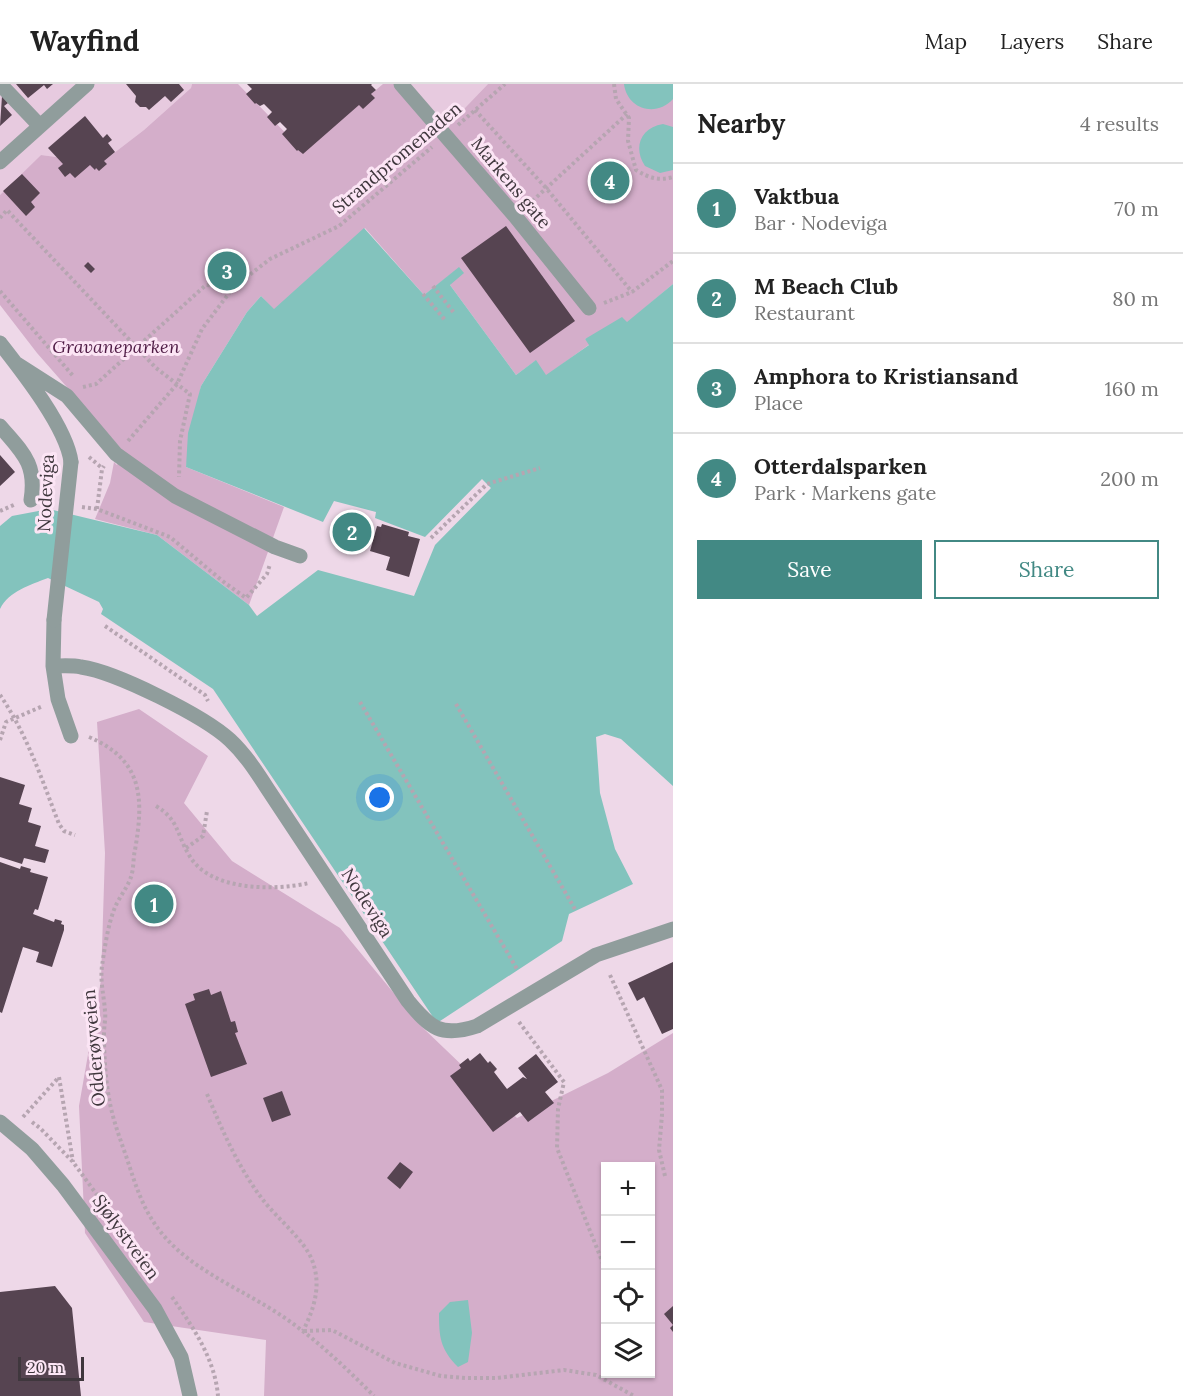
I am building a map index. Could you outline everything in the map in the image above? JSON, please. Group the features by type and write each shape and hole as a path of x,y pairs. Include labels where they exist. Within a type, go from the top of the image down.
{"street":[{"path":"0,84 40,126"},
{"path":"0,162 87,84"},
{"name":"Markens gate","path":"401,84 515,216 589,308"},
{"name":"Nodeviga","path":"0,345 17,364 64,437 69,450 71,462 54,620 53,666 58,699 71,736"},
{"path":"17,364 67,396 116,454 175,496 275,547 300,556"},
{"path":"0,426 28,461 34,483 31,500"},
{"name":"Nodeviga","path":"53,666 81,667 108,675 198,718 222,733 251,764 408,1001 425,1022 437,1029 451,1031 477,1026 596,955 673,929"},
{"name":"Sjølystveien","path":"6,1126 32,1149 63,1185 154,1309 181,1358 190,1396"}],"path":[{"name":"Strandpromenaden","path":"102,469 177,384 202,329 234,287 270,259 339,226 505,84"},
{"path":"614,84 616,99 627,114 628,141 636,170 647,177 658,180 673,177"},
{"path":"475,110 546,188 632,292"},
{"path":"515,216 627,114"},
{"path":"0,218 8,210 156,368 190,394 180,441 180,473 175,496"},
{"path":"589,308 632,292 673,261"},
{"path":"67,396 82,387 96,384 206,285 234,287"},
{"path":"433,286 454,313"},
{"path":"0,291 75,378"},
{"path":"423,294 445,320"},
{"path":"83,451 102,469 97,509"},
{"path":"431,538 487,484 540,468"},
{"path":"0,511 31,500"},
{"path":"74,506 97,509 171,537 246,598 267,574 275,547"},
{"path":"105,626 205,695 209,705"},
{"path":"0,695 15,718 32,755 59,824 64,831 75,835"},
{"path":"0,739 6,722 58,699"},
{"path":"360,702 516,969"},
{"path":"456,704 576,911"},
{"name":"Odderøyveien","path":"71,736 88,737 106,744 123,759 135,778 140,803 139,827 131,877 115,906 107,937 102,970 102,989 106,1012 104,1050 108,1092 115,1126 144,1207 160,1232 180,1252 256,1299 303,1332 335,1357 374,1396"},
{"path":"156,806 170,815 200,870 213,878 246,886 279,887 306,884 327,878"},
{"path":"186,848 203,836 207,811"},
{"path":"610,975 662,1090 663,1115 659,1150 665,1176"},
{"path":"508,1008 564,1082 558,1109 557,1148 606,1270"},
{"path":"6,1126 59,1077 73,1162"},
{"path":"207,1094 234,1157 263,1201 305,1248 313,1261 315,1303 303,1332 332,1330 395,1363 441,1376 496,1378 564,1370 596,1375 634,1396"},
{"path":"610,1378 611,1382"}],"shaded area":[{"path":"0,84 192,84 191,88 144,130 101,163 41,155 0,195"},
{"path":"398,84 488,84 440,134"},
{"path":"624,84 673,84 673,99 659,108 643,108 631,100"},
{"path":"663,124 673,127 673,170 660,173 645,166 641,159 639,146 644,134 655,126"},
{"path":"364,228 424,295 459,267 464,273 450,285 516,375 536,360 546,375 589,345 585,339 622,317 627,322 673,284 673,786 621,739 605,734 596,737 600,793 615,849 633,884 569,914 562,941 437,1023 213,689 101,614 103,609 99,602 48,578 14,593 0,609 0,526 12,516 49,509 157,535 249,605 257,616 318,570 414,596 435,545 491,488 482,479 425,537 375,518 376,512 334,501 323,522 186,467 188,433 201,386 247,312 261,296 274,309"},
{"path":"468,1300 472,1333 468,1362 458,1367 444,1348 439,1329 439,1313 450,1302"}],"green space":[{"name":"Gravaneparken","path":"192,84 238,84 303,151 383,84 398,84 440,134 488,84 673,84 673,284 627,323 585,339 590,344 546,376 535,361 516,375 450,285 459,268 424,295 365,228 274,310 261,296 247,312 201,386 186,467 284,507 249,605 157,535 95,519 110,483 114,462 117,465 123,451 37,353 0,305 0,195 41,155 101,163 144,130 191,88"},
{"path":"139,709 208,756 184,803 232,861 340,928 421,1026 517,1118 608,1073 673,1033 673,1396 264,1396 266,1340 144,1322 85,1233 79,1106 101,980 105,853 97,722"}],"building":[{"path":"16,84 53,84 47,89 44,85 28,98"},
{"path":"126,84 179,84 184,90 171,102 165,96 149,110 146,107 140,107 135,102 136,96"},
{"path":"247,84 372,84 376,90 371,94 375,98 363,109 359,105 303,154 297,151 282,134 287,129 280,122 275,126 267,117 272,112 264,104 260,106 255,104 246,94 252,89"},
{"path":"2,96 8,103 4,106 12,115 0,126"},
{"path":"85,116 103,138 107,134 112,140 108,143 115,152 104,161 107,164 99,171 90,165 75,178 70,173 65,177 58,168 63,164 48,148"},
{"path":"22,174 40,193 31,202 35,207 26,216 3,191"},
{"path":"506,226 575,321 530,353 461,258"},
{"path":"88,262 95,269 91,273 84,266"},
{"path":"0,455 15,472 0,486"},
{"path":"382,524 409,532 408,536 420,539 409,577 386,570 390,557 370,551 377,526 381,527"},
{"path":"0,777 25,785 19,804 32,808 28,822 41,826 35,846 49,850 45,863 24,858 22,864 0,857"},
{"path":"0,862 20,869 21,866 31,869 30,872 48,877 38,910 35,909 33,914 54,922 55,919 62,921 61,924 64,925 52,967 36,962 39,952 23,947 2,1013 0,1012"},
{"path":"161,887 169,917 147,922 139,892"},
{"path":"673,962 673,1029 662,1034 644,997 637,1001 628,983"},
{"path":"209,989 211,995 221,991 231,1022 235,1021 238,1032 235,1033 247,1064 211,1077 185,1004 195,1000 193,994"},
{"path":"480,1053 497,1069 494,1072 507,1089 523,1077 527,1079 518,1068 536,1054 558,1082 545,1092 554,1103 528,1122 520,1112 493,1132 450,1076 461,1068 459,1065 468,1058 470,1061"},
{"path":"282,1091 291,1115 272,1122 263,1098"},
{"path":"400,1162 413,1172 400,1189 387,1178"},
{"path":"55,1286 72,1308 81,1396 0,1396 0,1292"},
{"path":"673,1306 673,1325 664,1314"}],"place":[{"name":"Otterdalsparken","path":"610,181"},
{"name":"Amphora to Kristiansand","path":"227,271"},
{"name":"M Beach Club","path":"352,532"},
{"name":"Vaktbua","path":"154,904"}]}
